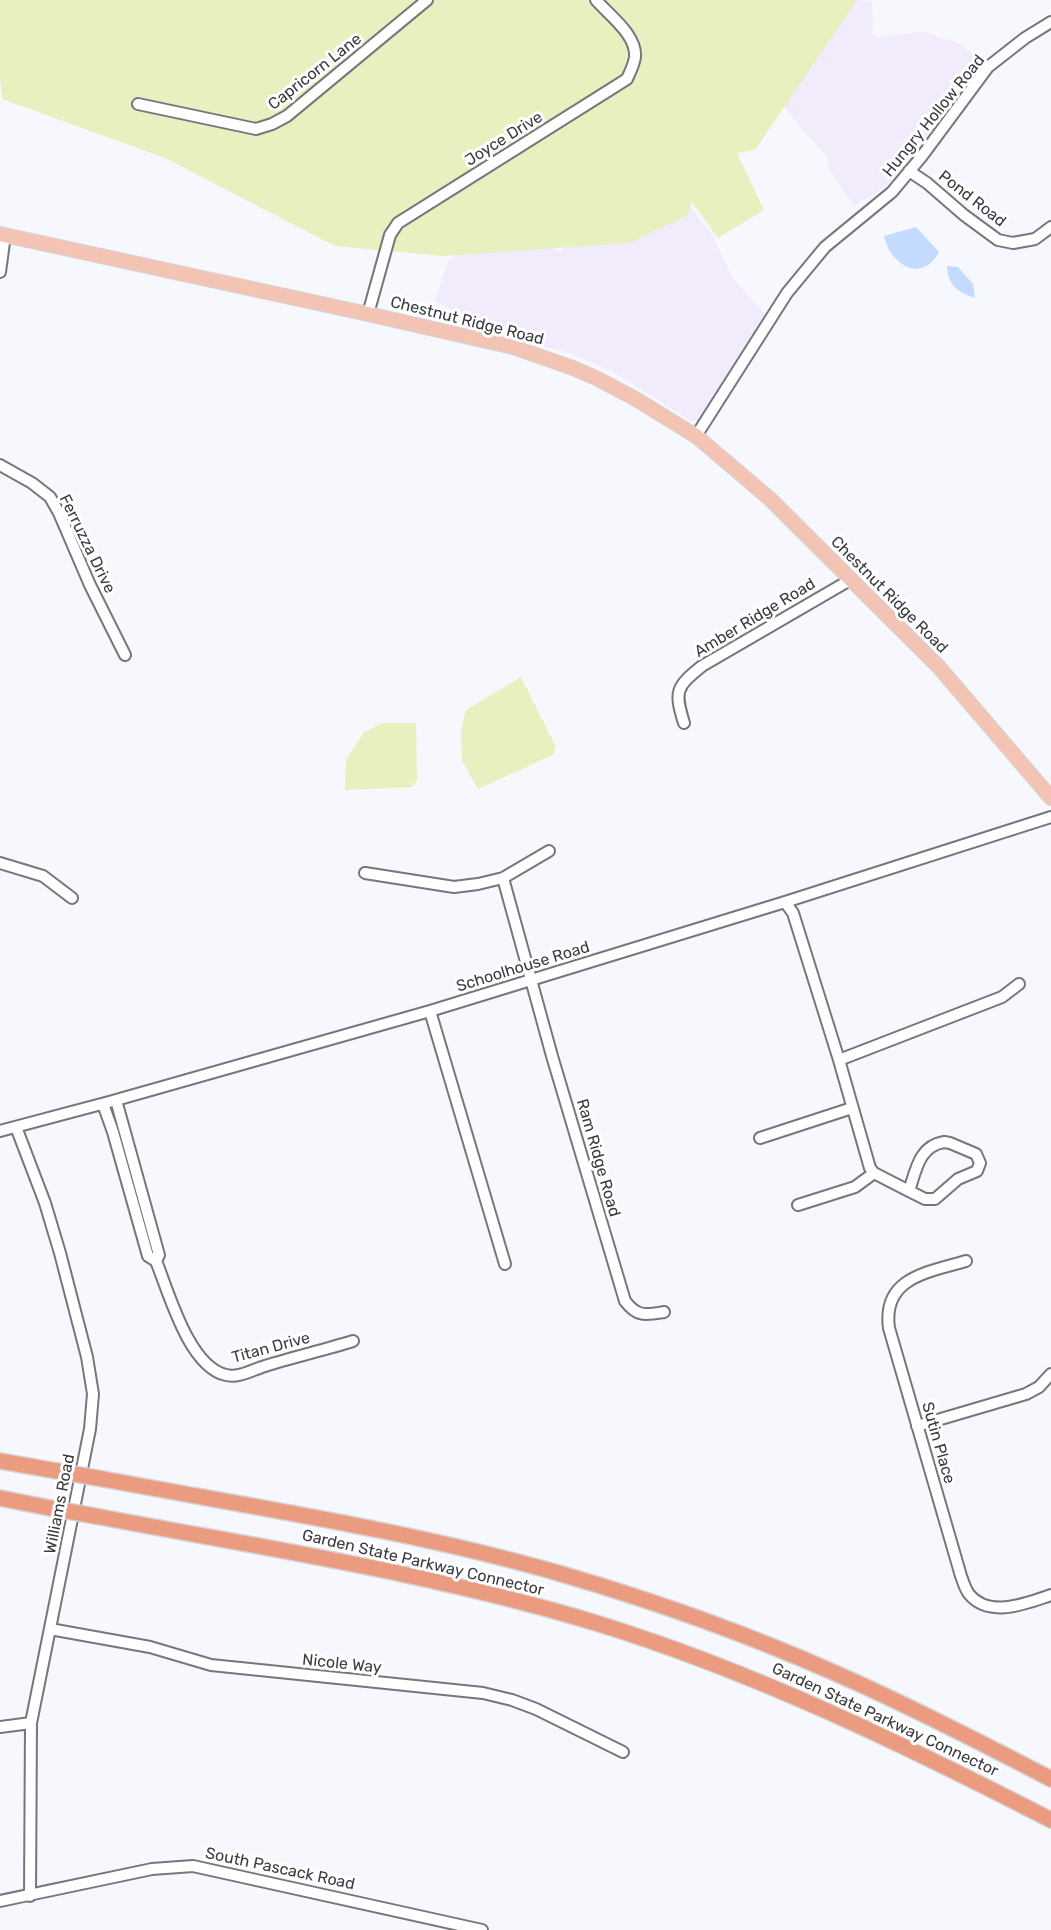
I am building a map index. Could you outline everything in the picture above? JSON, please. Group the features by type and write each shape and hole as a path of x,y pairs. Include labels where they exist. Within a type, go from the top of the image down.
{"highway":[{"name":"Garden State Parkway Connector","path":"0,1461 423,1539 507,1559 618,1591 727,1629 834,1672 938,1721 1051,1779"},
{"name":"Garden State Parkway Connector","path":"0,1498 421,1577 514,1600 625,1632 733,1671 840,1716 926,1756 1051,1820"}],"main road":[{"name":"Chestnut Ridge Road","path":"2,235 513,347 554,360 634,398 696,436 770,499 938,666 1051,798"}],"street":[{"name":"Capricorn Lane","path":"138,104 237,127 256,129 272,124 286,116 427,0"},
{"name":"Joyce Drive","path":"368,314 390,235 398,223 627,79 633,67 635,54 629,36 596,0"},
{"name":"Hungry Hollow Road","path":"696,436 786,293 825,246 892,192 988,68 1025,38 1051,22"},
{"name":"Pond Road","path":"909,171 998,240 1013,243 1035,239 1051,227"},
{"path":"0,272 2,235"},
{"name":"Ferruzza Drive","path":"0,465 32,483 50,497 90,585 126,655"},
{"name":"Amber Ridge Road","path":"684,723 678,696 679,689 688,677 702,666 850,579"},
{"name":"Schoolhouse Road","path":"0,1131 429,1011 785,902 1051,817"},
{"path":"365,873 454,886 478,884 503,878 549,850"},
{"path":"0,863 43,876 72,898"},
{"name":"Ram Ridge Road","path":"503,878 551,1053 625,1301 630,1309 638,1314 664,1312"},
{"path":"785,902 793,913 870,1168 874,1173 909,1191 925,1199 935,1199 958,1179 977,1171 980,1159 976,1154 950,1143 933,1145 921,1156 909,1191"},
{"path":"839,1060 1002,997 1019,984"},
{"path":"429,1011 505,1264"},
{"name":"Titan Drive","path":"116,1100 159,1255 156,1261"},
{"name":"Titan Drive","path":"103,1104 148,1256 156,1261 190,1344 211,1368 224,1375 237,1376 267,1365 353,1341"},
{"path":"760,1138 852,1108"},
{"name":"Williams Road","path":"16,1128 45,1203 60,1253 87,1358 93,1394 90,1429 32,1724 30,1896"},
{"path":"798,1205 855,1187 874,1173"},
{"name":"Sutin Place","path":"966,1261 920,1275 904,1283 889,1306 887,1317 889,1328 961,1576 968,1593 980,1603 1013,1607 1051,1595"},
{"path":"917,1426 1026,1394 1039,1387 1051,1374"},
{"name":"Nicole Way","path":"50,1629 150,1647 211,1665 483,1693 536,1709 623,1752"},
{"path":"0,1727 32,1724"},
{"name":"South Pascack Road","path":"0,1901 152,1869 193,1866 482,1930"}],"shaded area":[{"path":"853,0 872,1 873,35 879,37 922,32 956,42 986,63 924,147 885,187 854,206 828,167 827,156 782,104"},
{"path":"664,174 712,235 732,277 767,317 700,421 691,421 613,372 568,352 463,330 463,317 435,301 448,261 510,221 559,252 608,220"}],"green space":[{"path":"0,0 857,0 755,150 737,153 764,210 718,238 692,202 687,216 629,243 443,256 335,246 165,158 2,99"},
{"path":"521,677 556,747 553,755 478,789 462,761 461,730 466,710"},
{"path":"383,723 416,723 417,780 412,787 345,790 346,760 364,732"}],"water":[{"path":"916,227 939,252 927,265 914,269 907,267 895,257 889,250 884,236"},
{"path":"947,266 958,267 973,284 975,298 955,287 949,279"}]}
